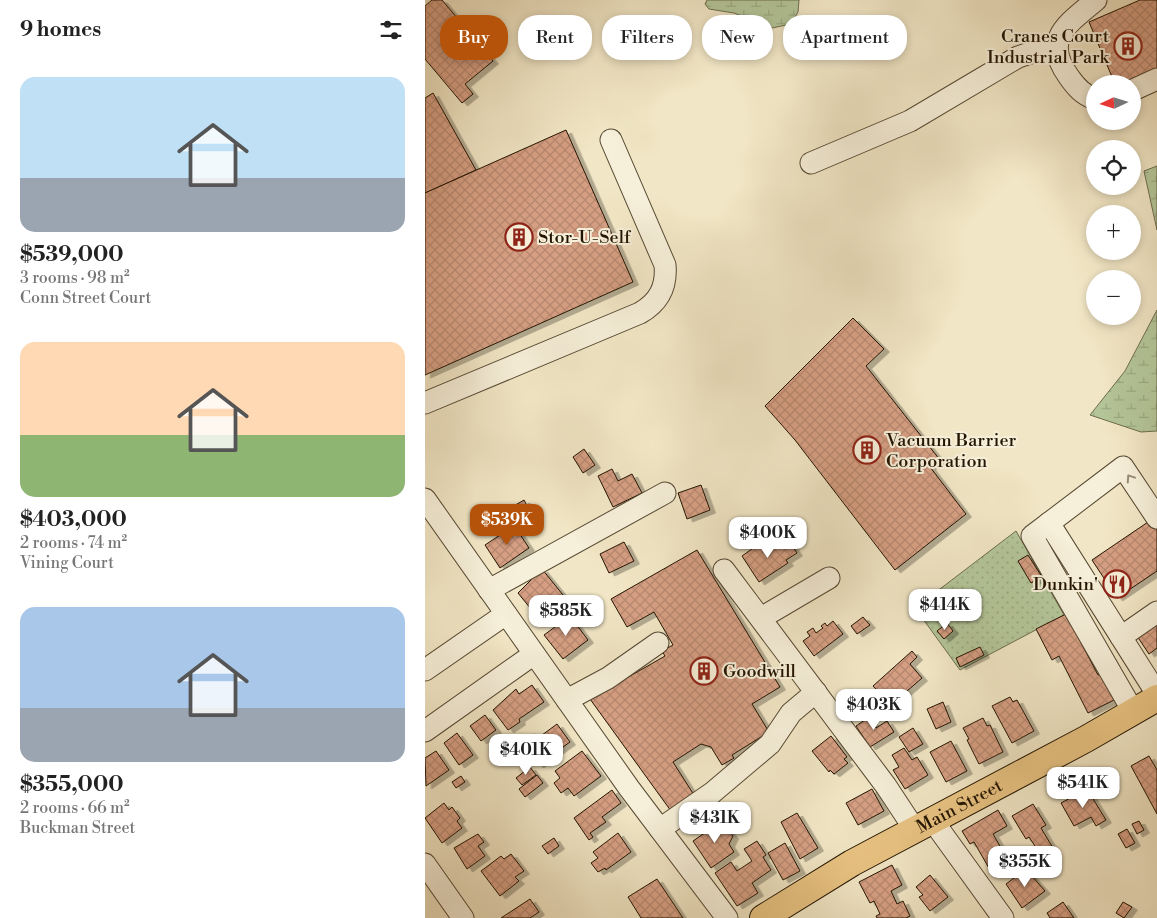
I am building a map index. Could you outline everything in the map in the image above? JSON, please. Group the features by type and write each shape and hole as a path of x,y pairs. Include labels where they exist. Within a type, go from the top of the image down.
{"main road":[{"name":"Main Street","path":"763,918 824,879 1151,705"}],"street":[{"path":"1086,94 1076,86 1059,62 1057,41 1063,28 1096,0"},
{"path":"811,163 910,121 1019,57 1033,52 1057,50"},
{"path":"1141,87 1157,80"},
{"path":"425,403 640,313 659,297 665,282 662,258 611,140"},
{"path":"1041,530 1123,467 1157,518"},
{"path":"489,590 665,493"},
{"path":"428,508 660,829 727,918"},
{"path":"1041,530 1126,645 1151,705"},
{"path":"1041,530 1109,668 1151,705"},
{"path":"724,570 886,786 924,826 1003,918"},
{"path":"761,618 829,578"},
{"path":"1109,668 1126,645 1157,612"},
{"path":"425,670 506,614"},
{"path":"567,700 608,678 658,643"},
{"path":"425,731 534,654"},
{"path":"660,829 712,793 773,741 785,721 798,706 816,692"},
{"path":"425,864 463,918"}],"green space":[{"path":"707,0 799,0 796,15 783,15 783,26 773,28 773,15 739,15 709,9 705,4"},
{"path":"1157,166 1157,230 1144,171"},
{"path":"1157,310 1157,431 1141,432 1090,415 1125,371"},
{"path":"1016,531 1064,615 960,670 915,608"}],"building":[{"path":"432,0 442,0 455,15 440,15 440,60 493,61 465,84 473,94 462,103 425,59 425,6"},
{"name":"Cranes Court Industrial Park","path":"1140,0 1157,0 1157,70 1141,77 1141,75 1111,75 1089,22"},
{"path":"433,93 476,170 425,193 425,98"},
{"name":"Stor-U-Self","path":"566,130 633,282 425,375 425,193"},
{"name":"Vacuum Barrier Corporation","path":"853,318 884,349 866,366 940,460 930,467 966,514 895,570 795,440 765,406"},
{"path":"584,449 595,465 583,473 573,457"},
{"path":"612,469 618,481 632,474 642,493 613,507 598,476"},
{"path":"701,485 710,510 687,519 678,493"},
{"path":"524,500 534,519 519,528 507,510"},
{"path":"1151,520 1157,530 1157,571 1117,598 1092,560"},
{"path":"512,522 529,548 500,568 485,545 503,533 501,530"},
{"path":"788,539 797,553 786,560 788,563 759,582 742,556 763,541 770,551"},
{"path":"624,542 634,561 609,573 600,554"},
{"name":"Goodwill","path":"697,550 780,687 752,704 769,732 732,755 734,758 722,765 711,747 701,744 673,762 694,795 671,811 590,699 665,656 662,651 673,645 654,612 627,627 611,599"},
{"path":"1028,555 1042,577 1031,583 1018,561"},
{"path":"542,569 563,595 535,614 518,593"},
{"path":"1066,614 1098,675 1101,674 1114,700 1088,713 1059,656 1052,660 1036,629"},
{"path":"570,616 588,640 563,659 544,635"},
{"path":"863,617 870,625 857,634 851,626"},
{"path":"833,621 843,634 814,656 803,641 810,636 807,632 813,628 816,633 823,628 821,626 825,623 827,626"},
{"path":"947,623 953,631 944,639 937,631"},
{"path":"1157,623 1157,648 1149,654 1137,636"},
{"path":"980,647 984,655 960,667 956,658"},
{"path":"912,651 917,657 910,664 922,678 891,705 873,686"},
{"path":"532,685 544,702 519,719 520,722 508,730 493,710 516,689 519,694"},
{"path":"1010,697 1013,702 1017,700 1034,731 1012,743 992,706"},
{"path":"943,702 951,722 936,729 927,709"},
{"path":"485,715 496,730 481,741 470,726"},
{"path":"869,717 876,728 887,721 894,732 870,747 856,726"},
{"path":"983,718 987,726 990,725 1003,752 979,764 963,728"},
{"path":"557,724 570,742 538,765 525,748 531,744 527,739 535,734 538,738"},
{"path":"913,728 923,744 909,752 899,737"},
{"path":"457,733 473,755 459,765 444,743"},
{"path":"831,736 847,757 844,759 848,763 834,774 830,770 829,772 812,751"},
{"path":"951,741 967,771 946,782 930,752"},
{"path":"904,748 912,760 917,757 928,775 905,789 893,770 899,767 892,755"},
{"path":"436,751 449,770 426,786 425,758"},
{"path":"582,751 601,776 574,796 568,788 561,793 554,783 560,778 555,771"},
{"path":"1149,756 1157,770 1157,814 1131,766"},
{"path":"530,767 536,775 522,785 516,778"},
{"path":"537,775 543,783 525,797 519,789"},
{"path":"461,776 465,782 456,788 452,782"},
{"path":"872,789 884,811 858,825 846,803"},
{"path":"1087,789 1106,820 1096,826 1091,817 1074,826 1061,803"},
{"path":"612,790 621,803 602,817 606,822 590,833 593,837 589,840 574,818"},
{"path":"444,803 449,810 452,807 460,818 457,821 462,828 442,843 425,818"},
{"path":"1033,804 1046,825 1041,828 1053,848 1044,854 1040,847 1037,849 1029,837 1026,839 1012,816"},
{"path":"998,810 1007,826 993,834 1008,860 990,870 974,842 970,844 962,831"},
{"path":"797,813 818,848 800,859 781,822"},
{"path":"722,821 733,836 729,844 734,852 711,868 693,841"},
{"path":"1139,821 1144,830 1137,834 1132,824"},
{"path":"1127,829 1135,843 1126,848 1118,834"},
{"path":"618,833 631,852 606,870 605,868 598,872 591,863 598,858 593,852"},
{"path":"478,834 484,842 478,846 485,856 467,869 454,848"},
{"path":"554,838 559,846 548,854 542,846"},
{"path":"757,841 766,855 763,857 771,870 752,883 758,893 737,906 715,873 731,862 737,871 752,861 744,849"},
{"path":"785,843 800,871 783,880 768,853"},
{"path":"511,854 524,871 515,877 519,881 500,896 481,871 501,856 504,859"},
{"path":"892,865 902,885 891,891 897,904 903,901 910,916 906,918 877,918 876,916 880,914 874,901 870,903 859,882"},
{"path":"1026,869 1045,891 1022,908 1006,884"},
{"path":"930,875 948,897 930,911 919,897 923,895 916,887"},
{"path":"657,879 683,918 641,918 628,897"},
{"path":"530,899 539,912 530,918 501,918"},
{"path":"1063,902 1074,918 1050,918 1047,913"},
{"path":"1123,902 1132,907 1124,918 1116,913"}],"place":[{"name":"Cranes Court Industrial Park","path":"1128,46"},
{"name":"Stor-U-Self","path":"519,237"},
{"name":"Vacuum Barrier Corporation","path":"867,450"},
{"name":"Dunkin'","path":"1117,584"},
{"name":"Goodwill","path":"704,671"}]}
